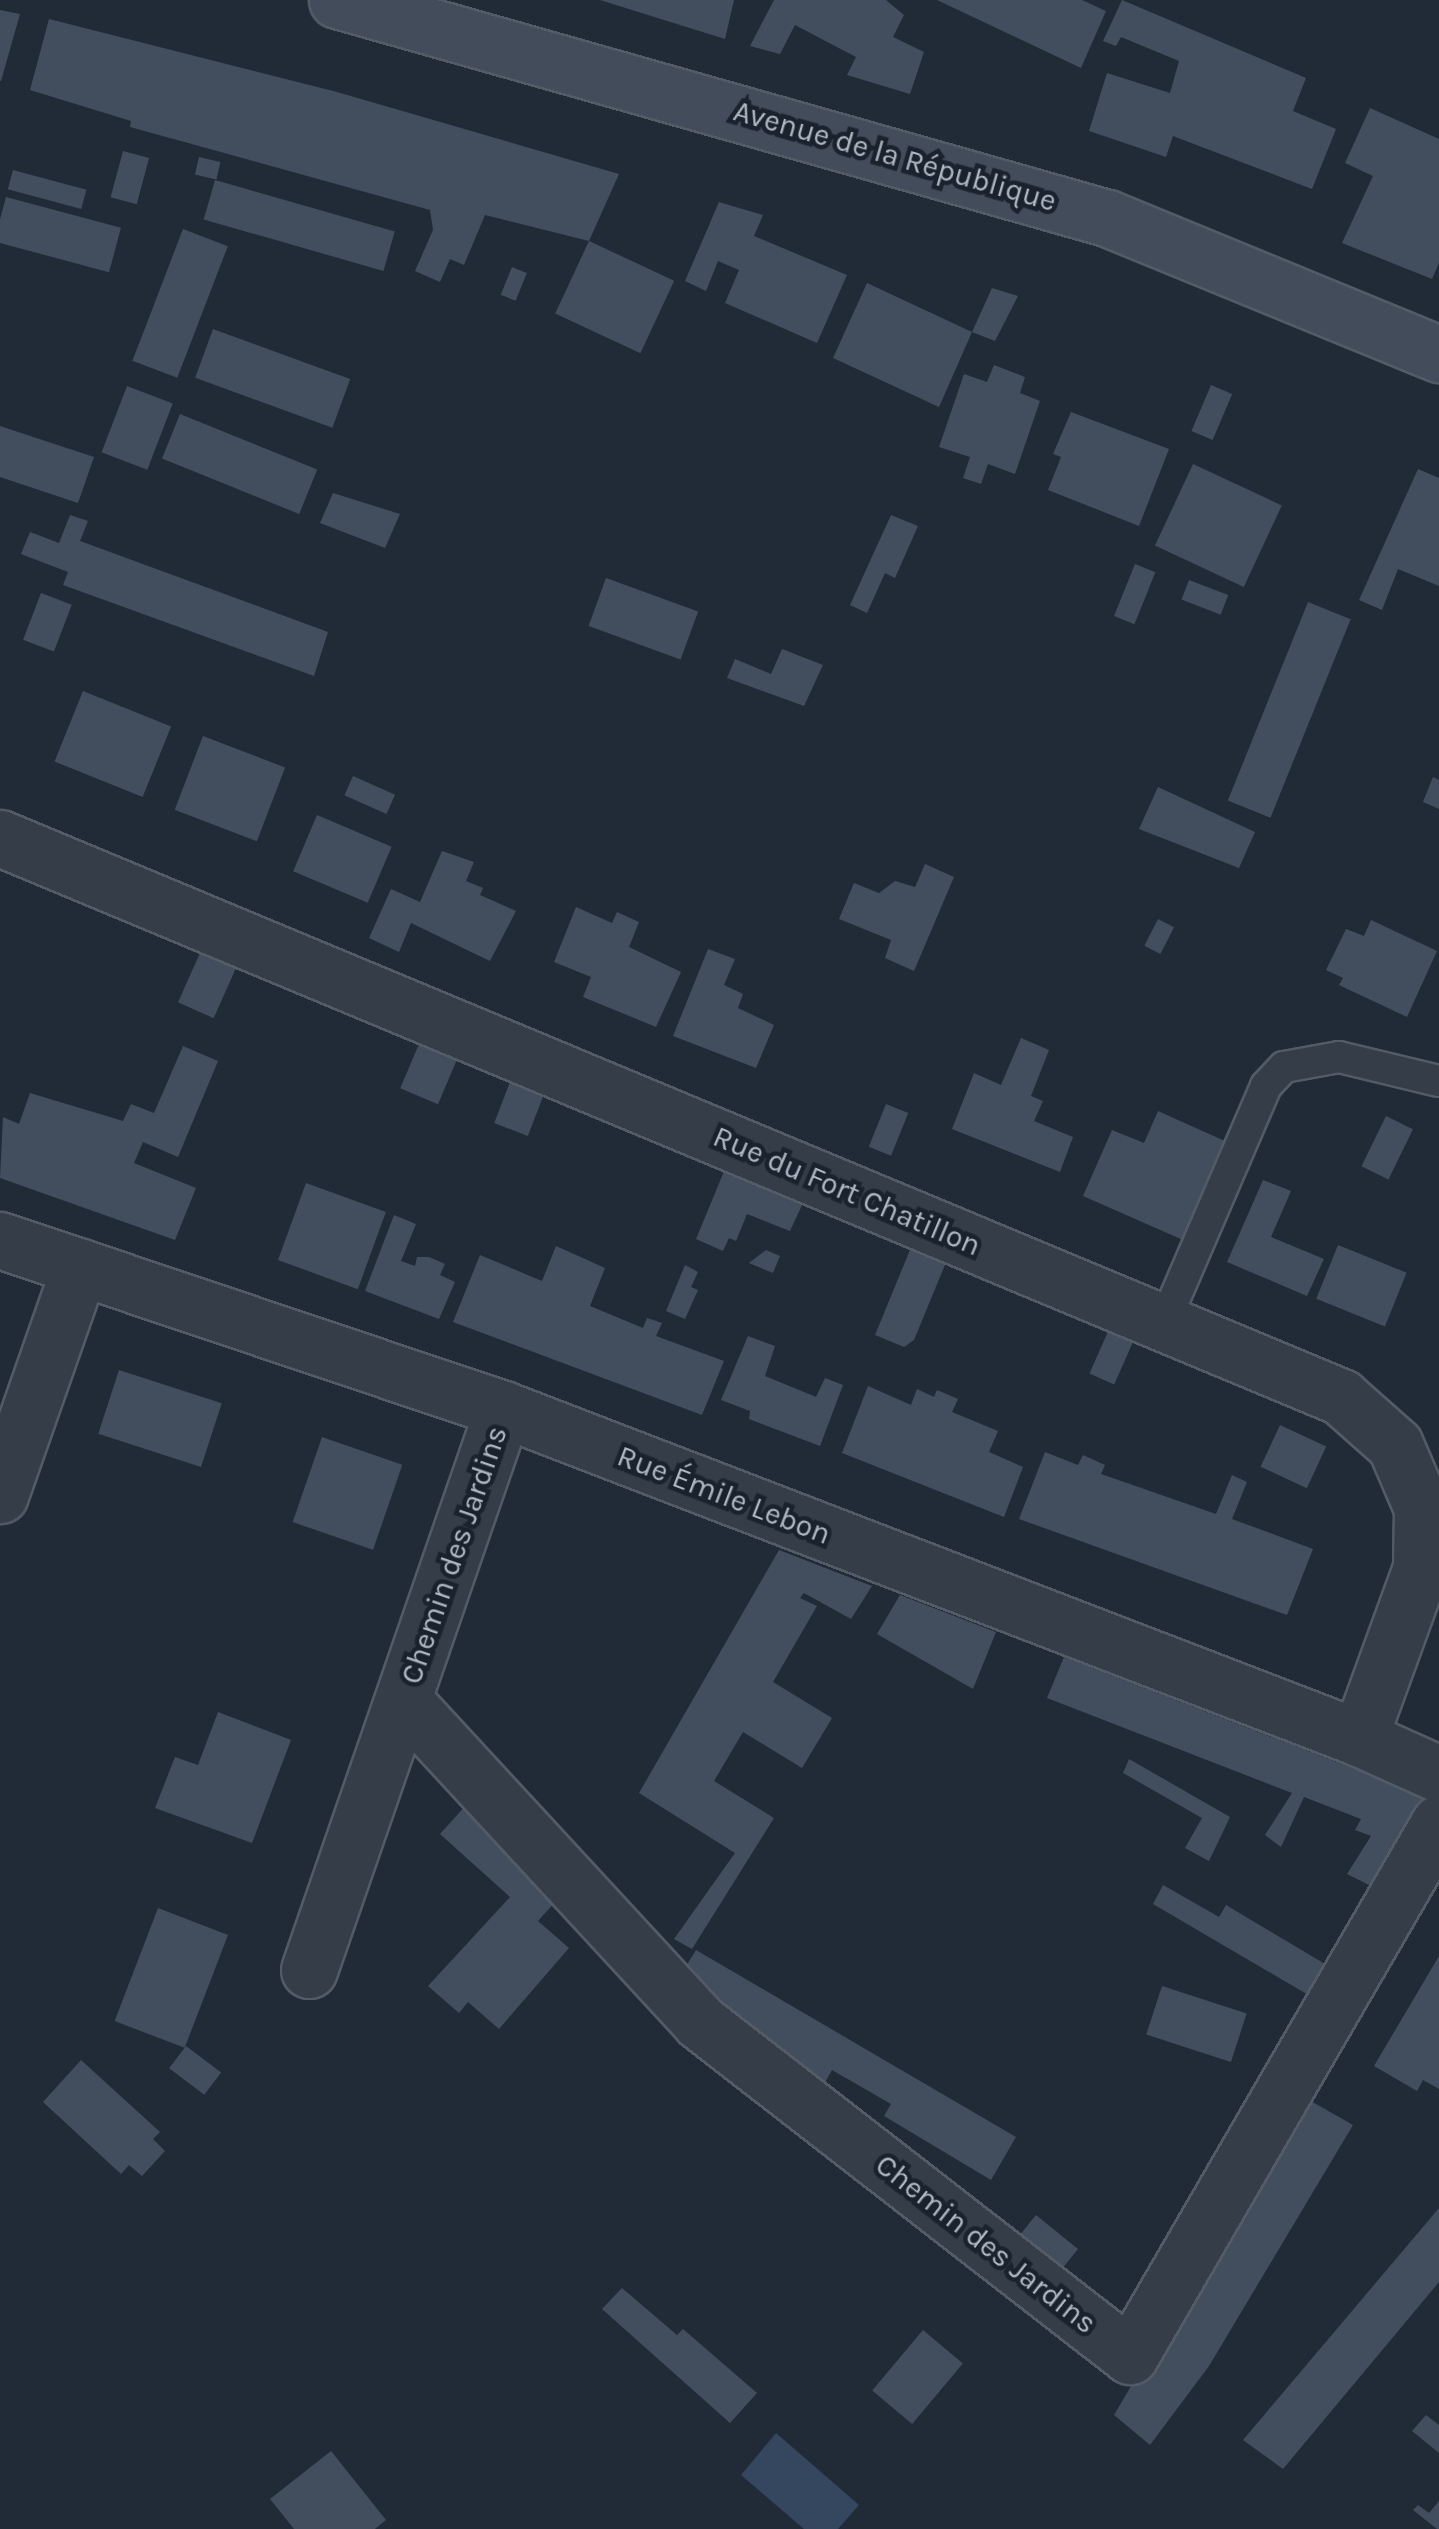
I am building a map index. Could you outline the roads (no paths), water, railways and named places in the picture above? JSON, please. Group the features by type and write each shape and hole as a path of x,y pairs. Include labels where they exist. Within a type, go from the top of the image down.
{"main road":[{"name":"Avenue de la République","path":"336,0 1107,218 1439,354"}],"street":[{"name":"Rue du Fort Chatillon","path":"0,838 1341,1397 1394,1445 1422,1508 1421,1568 1359,1738"},
{"name":"Rue Émile Lebon","path":"0,1240 503,1409 1359,1738 1439,1774"},
{"path":"0,1495 80,1267"},
{"name":"Chemin des Jardins","path":"309,1970 503,1409"},
{"name":"Chemin des Jardins","path":"404,1701 700,2022 1130,2356 1439,1824"}],"lane":[{"path":"1164,1324 1266,1086 1284,1067 1339,1056 1439,1081"}],"water":[{"path":"776,2433 859,2505 838,2529 804,2529 741,2475"}]}
